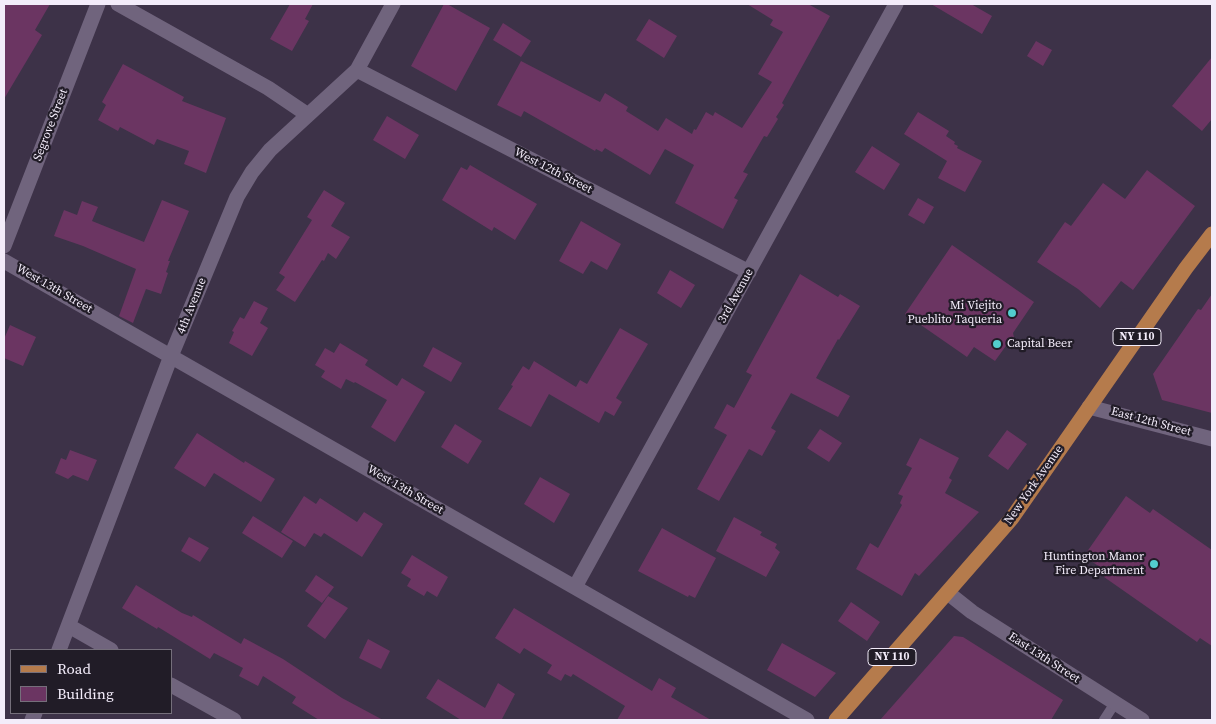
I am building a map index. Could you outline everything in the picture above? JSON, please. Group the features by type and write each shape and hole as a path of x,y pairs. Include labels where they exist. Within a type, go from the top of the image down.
{"main road":[{"name":"New York Avenue","path":"836,720 1012,518 1186,268 1212,234"}],"street":[{"name":"Segrove Street","path":"4,246 98,4"},
{"path":"118,4 268,88 308,115"},
{"name":"4th Avenue","path":"59,649 172,356 237,197 252,172 270,150 357,70 393,4"},
{"name":"3rd Avenue","path":"575,588 896,4"},
{"name":"West 12th Street","path":"357,70 750,272"},
{"name":"West 13th Street","path":"4,261 806,720"},
{"name":"East 12th Street","path":"1089,406 1212,439"},
{"name":"East 13th Street","path":"948,593 972,612 1142,720"},
{"path":"69,626 109,649"},
{"path":"172,686 234,720"}],"lane":[{"path":"1104,720 1115,703"}],"building":[{"path":"4,4 50,4 35,30 42,35 4,99"},
{"path":"290,4 313,4 305,19 309,21 292,51 270,39"},
{"path":"444,4 490,28 456,91 411,66"},
{"path":"747,4 808,4 830,16 782,103 784,105 776,117 778,119 767,137 764,136 743,172 748,174 734,198 738,200 723,229 675,203 694,165 665,149 650,175 605,148 602,152 596,149 595,151 524,111 521,117 497,105 521,61 600,102 605,93 628,107 626,111 658,131 666,118 692,134 706,112 713,116 715,112 742,128 772,82 758,74 783,32 770,25 773,20"},
{"path":"931,4 971,4 992,16 982,34"},
{"path":"649,19 677,36 664,58 636,40"},
{"path":"503,23 531,41 521,57 493,40"},
{"path":"1036,41 1052,50 1043,66 1027,56"},
{"path":"1212,57 1212,119 1202,131 1172,106"},
{"path":"123,64 184,97 182,101 226,118 206,173 184,164 189,151 157,139 154,145 120,127 118,131 98,120 106,105 102,102"},
{"path":"918,112 949,131 946,136 955,142 954,144 958,146 957,148 982,161 965,192 938,178 947,161 904,134"},
{"path":"387,116 419,135 405,159 373,140"},
{"path":"872,146 900,164 884,190 855,172"},
{"path":"470,165 537,204 515,240 494,227 492,231 442,200 461,167 467,170"},
{"path":"1147,170 1195,206 1133,290 1121,281 1100,308 1078,289 1037,262 1065,222 1071,226 1103,183 1125,199"},
{"path":"324,190 345,203 331,226 350,237 336,259 328,253 324,261 322,260 295,302 276,290 285,277 279,273 312,220 307,217"},
{"path":"918,198 934,207 924,224 908,215"},
{"path":"162,200 189,211 168,261 170,261 166,272 168,273 161,294 146,289 133,323 119,316 136,269 83,246 54,236 64,210 77,215 82,201 98,207 92,221 144,242"},
{"path":"581,221 621,244 607,270 591,261 583,274 559,261"},
{"path":"952,245 1034,302 1013,333 1015,342 1008,343 995,361 974,347 967,357 905,314"},
{"path":"670,270 695,285 681,308 657,293"},
{"path":"800,274 838,297 840,294 860,306 838,339 816,378 850,396 838,417 791,393 771,428 776,431 762,456 749,449 719,501 697,489 727,435 714,428 727,404 734,408 752,375 746,372"},
{"path":"1212,294 1212,413 1162,400 1153,374 1198,309 1201,310"},
{"path":"254,301 268,308 260,323 268,328 252,356 229,343 234,332 232,331 240,317 244,319"},
{"path":"10,325 36,337 23,366 4,358 4,339"},
{"path":"620,328 648,344 616,398 622,402 614,416 605,411 599,423 549,394 531,427 498,409 523,366 529,370 534,361 576,387 580,380 587,384"},
{"path":"340,343 368,360 365,365 397,386 402,378 425,392 395,442 371,427 387,400 355,382 346,379 341,389 321,377 325,371 315,365 325,348 334,353"},
{"path":"433,347 462,363 451,382 423,366"},
{"path":"455,424 482,441 468,464 441,447"},
{"path":"820,429 842,443 829,462 807,448"},
{"path":"1007,430 1027,444 1008,470 988,456"},
{"path":"197,433 244,463 245,461 275,479 261,502 214,473 205,487 174,468"},
{"path":"920,438 959,458 949,478 952,480 945,493 979,512 919,576 915,573 902,596 856,569 870,543 878,548 902,505 900,503 903,496 898,494 912,468 906,465"},
{"path":"70,450 97,460 88,481 73,475 68,479 55,473 61,458 66,460"},
{"path":"540,477 570,494 554,523 524,504"},
{"path":"304,496 316,504 320,498 357,522 364,512 383,524 362,557 324,533 321,537 314,533 305,547 281,532"},
{"name":"Huntington Manor Fire Department","path":"1126,496 1150,513 1153,509 1212,550 1212,646 1200,638 1197,642 1104,577 1107,572 1084,556"},
{"path":"253,516 293,541 282,558 242,533"},
{"path":"734,517 762,532 760,535 777,544 775,548 780,552 766,577 716,551"},
{"path":"662,528 716,558 695,598 689,595 688,597 638,571"},
{"path":"189,537 209,548 200,562 181,551"},
{"path":"412,555 448,577 437,597 427,591 424,596 407,586 411,579 401,573"},
{"path":"316,575 334,587 322,603 305,591"},
{"path":"136,585 182,613 192,617 193,615 241,644 244,638 283,659 342,698 383,720 319,720 292,703 296,697 263,676 258,686 239,676 243,668 214,653 210,659 158,627 157,629 122,608"},
{"path":"328,596 348,608 325,639 307,626"},
{"path":"851,602 880,622 867,641 838,621"},
{"path":"514,608 652,691 659,678 676,688 671,697 711,720 617,720 625,706 573,674 571,677 565,674 561,681 547,673 552,665 524,648 520,654 495,638"},
{"path":"954,636 963,637 1063,700 1051,720 880,720"},
{"path":"368,639 390,651 381,669 359,658"},
{"path":"782,643 836,673 815,697 767,670"},
{"path":"438,679 485,708 498,683 515,694 502,719 504,720 461,720 426,698"}],"place":[{"name":"Mi Viejito Pueblito Taqueria","path":"1012,313"},
{"name":"Capital Beer","path":"997,344"},
{"name":"Huntington Manor Fire Department","path":"1154,564"}]}
